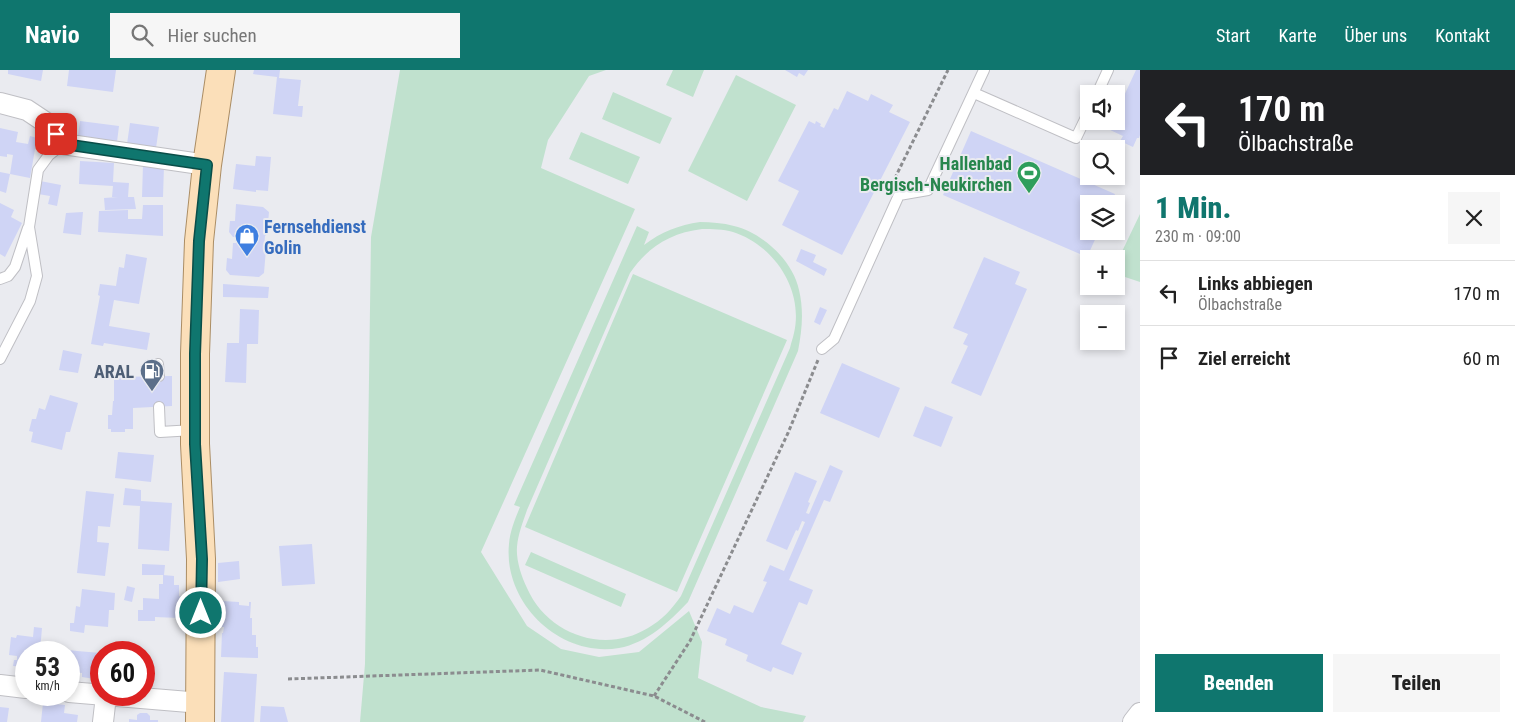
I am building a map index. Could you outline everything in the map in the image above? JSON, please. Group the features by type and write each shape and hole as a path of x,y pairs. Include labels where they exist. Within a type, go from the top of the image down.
{"main road":[{"path":"200,712 202,559 195,430 195,354 199,241 207,165 221,70"}],"street":[{"path":"0,104 27,110 48,124 64,144 207,165"},
{"path":"0,685 15,687"},
{"path":"155,704 200,712"},
{"path":"103,722 105,706"},
{"path":"1132,722 1140,713"}],"lane":[{"path":"822,349 834,339 899,195 928,190 984,70"},
{"path":"1101,85 1108,70"},
{"path":"974,93 1076,138 1080,130"},
{"path":"0,279 8,276 15,267 29,227 38,170 49,155 64,144"},
{"path":"0,359 30,301 37,276 29,227"},
{"path":"158,364 159,376"},
{"path":"159,407 160,432 195,430"}],"path":[{"path":"888,190 948,70"},
{"path":"654,696 690,640 788,434 822,349"},
{"path":"288,679 540,670 654,696 705,722"}],"green space":[{"path":"400,70 606,70 589,76 548,140 541,168 635,209 481,552 527,626 561,649 599,657 639,652 689,611 702,642 698,678 761,707 806,716 803,722 360,722 365,664 371,237"},
{"path":"673,70 704,70 693,97 666,85"},
{"path":"736,75 796,105 747,201 688,171"},
{"path":"613,92 672,118 660,144 602,119"},
{"path":"581,132 640,157 628,184 569,159"},
{"path":"1140,214 1140,282 1125,277 1125,250 1123,250"},
{"path":"692,223 717,223 745,230 766,242 783,259 796,279 801,298 802,320 798,351 688,602 657,631 639,642 619,648 597,649 576,644 557,635 540,622 526,605 515,587 510,566 509,544 520,507 514,505 637,226 649,232 644,245 664,233","holes":["702,229 729,231 748,238 773,258 783,271 790,286 796,317 790,348 678,601 658,621 631,636 613,640 578,635 562,628 548,617 536,604 527,588 517,557 521,528 527,510 630,273 644,256 661,243 680,234"]},
{"path":"633,274 787,340 677,592 525,527"},
{"path":"531,552 626,594 621,607 525,565"}],"building":[{"path":"8,70 43,70 41,81 8,74"},
{"path":"69,70 116,70 113,92 67,86"},
{"path":"254,70 280,70 279,78 301,80 298,106 303,106 302,117 273,114 277,77 253,74"},
{"path":"785,70 808,70 804,76 799,73 797,77"},
{"path":"1136,70 1140,70 1140,135 1133,147 1125,143 1125,140 1121,140 1123,136 1110,130 1125,130 1125,94"},
{"path":"847,91 868,101 871,94 893,105 889,112 910,122 842,255 782,225 799,191 778,181 809,121 815,124 816,121 824,128 834,108 838,110"},
{"path":"80,121 119,126 117,142 78,136"},
{"path":"130,123 159,127 156,148 127,144"},
{"path":"0,128 18,132 16,142 28,144 30,136 37,138 30,178 10,174 13,155 7,154 7,157 0,156"},
{"name":"Hallenbad Bergisch-Neukirchen","path":"971,131 1080,179 1080,185 1094,185 1115,194 1080,195 1080,240 1095,240 1090,250 1080,250 1080,254 943,195"},
{"path":"256,156 271,157 268,191 256,190 256,192 233,189 236,164 255,166"},
{"path":"80,161 114,163 113,182 129,183 128,197 134,197 136,209 105,210 104,198 118,197 112,197 113,186 79,184"},
{"path":"143,165 164,166 163,197 142,197"},
{"path":"0,172 10,174 6,193 0,191"},
{"path":"40,181 61,185 57,206 48,204 50,196 38,194"},
{"path":"0,203 14,210 11,217 22,223 5,257 0,254"},
{"path":"236,204 263,207 269,212 264,248 266,249 264,273 259,277 230,275 226,270 227,258 232,259 233,243 242,243 242,237 233,237 229,232 230,221 235,221"},
{"path":"143,205 163,205 163,236 98,232 99,211 128,210 128,219 142,219"},
{"path":"83,212 81,235 63,233 66,213"},
{"path":"801,249 816,255 813,262 827,269 824,276 796,261"},
{"path":"126,254 147,258 139,304 114,300 109,326 150,333 147,350 104,343 103,346 91,344 100,296 98,295 100,284 116,286 119,267 124,268"},
{"path":"984,257 1020,272 1015,284 1027,289 981,396 951,383 968,346 963,344 968,334 953,328"},
{"path":"223,284 269,287 268,298 223,297"},
{"path":"820,307 827,310 820,325 814,322"},
{"path":"240,309 259,310 258,344 247,344 246,383 225,382 227,343 239,343"},
{"path":"63,350 82,354 78,373 59,370"},
{"path":"842,363 900,388 879,438 820,413"},
{"path":"172,376 172,406 133,408 133,429 125,429 125,432 111,432 111,429 108,429 108,415 112,415 114,401 114,377"},
{"path":"50,395 78,403 70,432 66,432 62,450 31,442 33,432 29,431 32,419 36,419 39,408 45,410"},
{"path":"925,406 953,417 941,447 913,436"},
{"path":"118,452 154,455 151,482 115,478"},
{"path":"830,465 843,471 830,502 824,500 789,580 813,590 807,605 799,602 781,644 802,653 793,675 773,667 771,672 746,661 748,655 725,645 727,639 707,631 717,608 730,614 734,605 753,613 767,582 763,581 770,565 784,571 805,522 802,521 798,531 796,530 787,550 766,541 795,472 817,481 808,502 810,503 806,513 809,514"},
{"path":"125,488 141,490 141,501 172,503 169,551 138,549 140,506 123,505"},
{"path":"86,491 114,494 110,527 98,526 97,542 109,543 105,576 77,573"},
{"path":"312,544 315,584 282,586 279,546"},
{"path":"239,561 240,579 218,582 218,563"},
{"path":"142,564 165,565 164,575 142,575"},
{"path":"163,575 174,576 174,585 179,585 181,601 179,601 179,618 155,617 155,621 138,621 138,610 143,610 143,598 159,599 159,584 163,584"},
{"path":"127,586 135,588 132,602 124,600"},
{"path":"82,589 115,593 114,610 109,610 108,627 85,625 84,633 70,631 70,623 74,623 76,606 80,607"},
{"path":"222,601 239,602 239,605 249,606 249,602 251,602 252,635 256,635 258,658 221,657 224,627 221,627"},
{"path":"34,627 42,628 41,641 15,641 15,656 9,655 11,637 16,638 17,635 33,637"},
{"path":"80,651 90,652 90,678 82,677 82,673 80,673"},
{"path":"224,672 257,674 254,722 221,722"},
{"path":"43,706 65,706 64,713 78,715 77,722 41,722"},
{"path":"261,706 284,707 288,722 260,722"},
{"path":"0,707 9,708 7,722 0,722"},
{"path":"147,713 150,716 150,720 158,720 158,722 129,722 129,719 137,720 137,715"}],"place":[{"name":"Hallenbad Bergisch-Neukirchen","path":"1029,194"},
{"name":"Fernsehdienst Golin","path":"247,257"},
{"name":"ARAL","path":"152,392"}],"route":[{"path":"56,134 64,144 207,165 199,241 195,354 195,444 202,559 201,613"}]}
